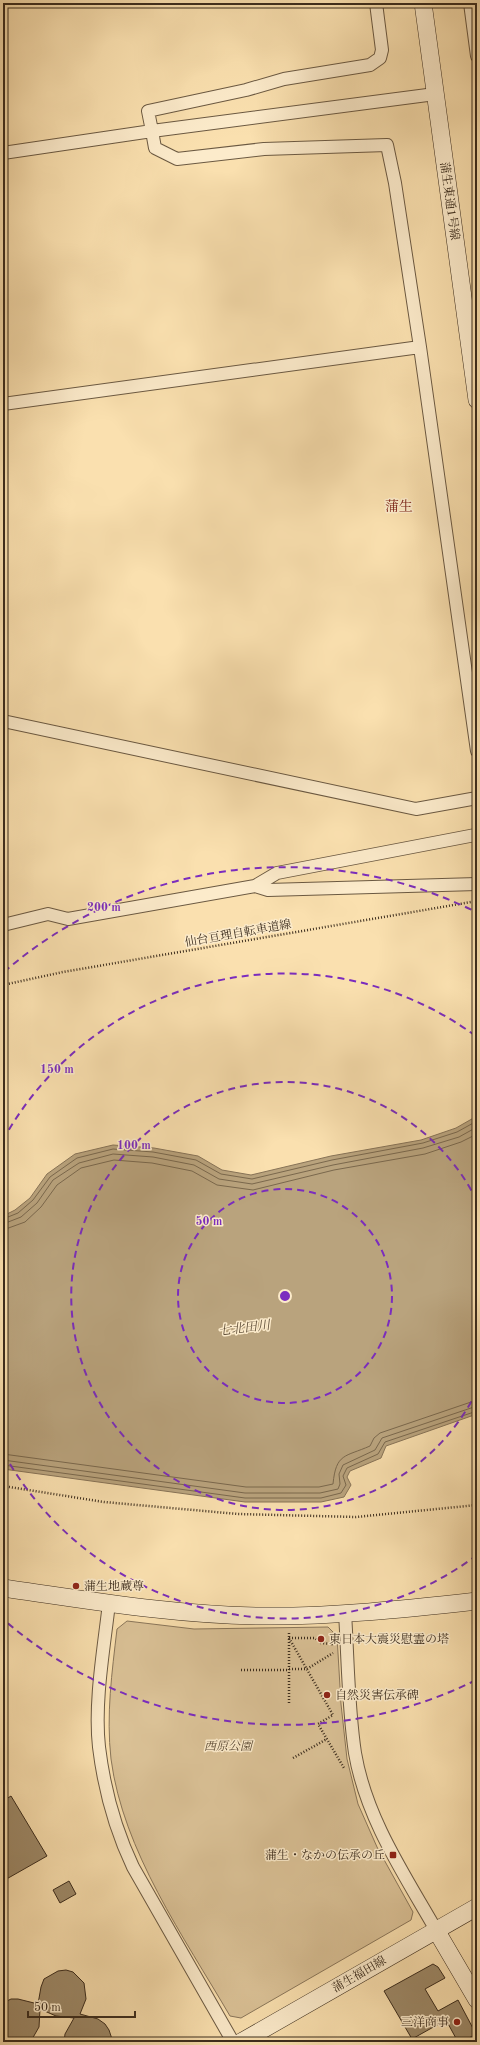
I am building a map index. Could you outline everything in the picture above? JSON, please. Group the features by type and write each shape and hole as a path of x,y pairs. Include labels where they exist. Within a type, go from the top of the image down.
{"street":[{"path":"376,3 382,50 380,58 370,65 284,79 246,90 148,111 155,148 177,159 264,149 387,145 395,183 420,347 477,751"},
{"name":"蒲生東通1号線","path":"423,3 477,400"},
{"path":"470,3 477,56"},
{"path":"3,153 152,131 435,94"},
{"path":"3,404 420,347"},
{"path":"3,721 416,809 477,798"},
{"path":"3,925 48,914 68,919 255,886 277,873 475,835"},
{"path":"255,886 268,890 477,884"},
{"path":"3,1588 109,1603 194,1612 258,1616 345,1614 477,1601"},
{"path":"109,1603 99,1694 99,1746 109,1800 123,1845 133,1867 233,2042"},
{"path":"345,1614 351,1716 355,1754 377,1823 388,1846 477,2000"},
{"name":"蒲生福田線","path":"241,2042 477,1907"}],"path":[{"name":"仙台亘理自転車道線","path":"3,985 71,971 477,900"},
{"path":"3,1486 104,1502 238,1514 356,1517 477,1505"},
{"path":"289,1632 289,1702"},
{"path":"241,1670 307,1669 333,1654 332,1644 321,1643 316,1638 289,1638"},
{"path":"289,1638 333,1715 318,1724 347,1773"},
{"path":"293,1758 327,1738"}],"green space":[{"name":"西原公園","path":"127,1621 194,1629 328,1627 337,1636 341,1704 347,1759 358,1804 377,1847 413,1912 411,1920 241,2018 230,2016 175,1924 142,1860 128,1827 118,1793 111,1759 109,1710 117,1629"}],"water":[{"name":"七北田川","path":"477,1116 477,1414 386,1446 381,1458 350,1471 347,1477 351,1485 344,1497 321,1502 245,1502 3,1469 3,1216 15,1210 30,1198 47,1174 75,1154 113,1145 154,1148 198,1156 222,1170 251,1175 331,1156 421,1140 456,1128"}],"building":[{"path":"11,1796 47,1856 3,1881 3,1801"},
{"path":"69,1881 76,1894 60,1903 53,1890"},
{"path":"433,1964 438,1967 445,1978 425,1989 438,2011 458,2000 476,2034 462,2042 458,2042 446,2020 412,2039 384,1991"},
{"path":"66,1970 73,1972 84,1983 86,1999 80,2014 98,2019 105,2024 109,2030 113,2042 64,2042 65,2034 74,2018 56,2016 40,2009 39,2027 31,2041 3,2042 3,2003 11,1999 18,1999 38,2004 44,1979 58,1971"}],"place":[{"name":"蒲生地蔵尊","path":"76,1586"},
{"name":"東日本大震災慰霊の塔","path":"321,1639"},
{"name":"自然災害伝承碑","path":"327,1695"},
{"name":"蒲生・なかの伝承の丘","path":"393,1855"},
{"name":"三洋商事","path":"457,2022"}],"district":[{"name":"蒲生","path":"399,506"}]}
